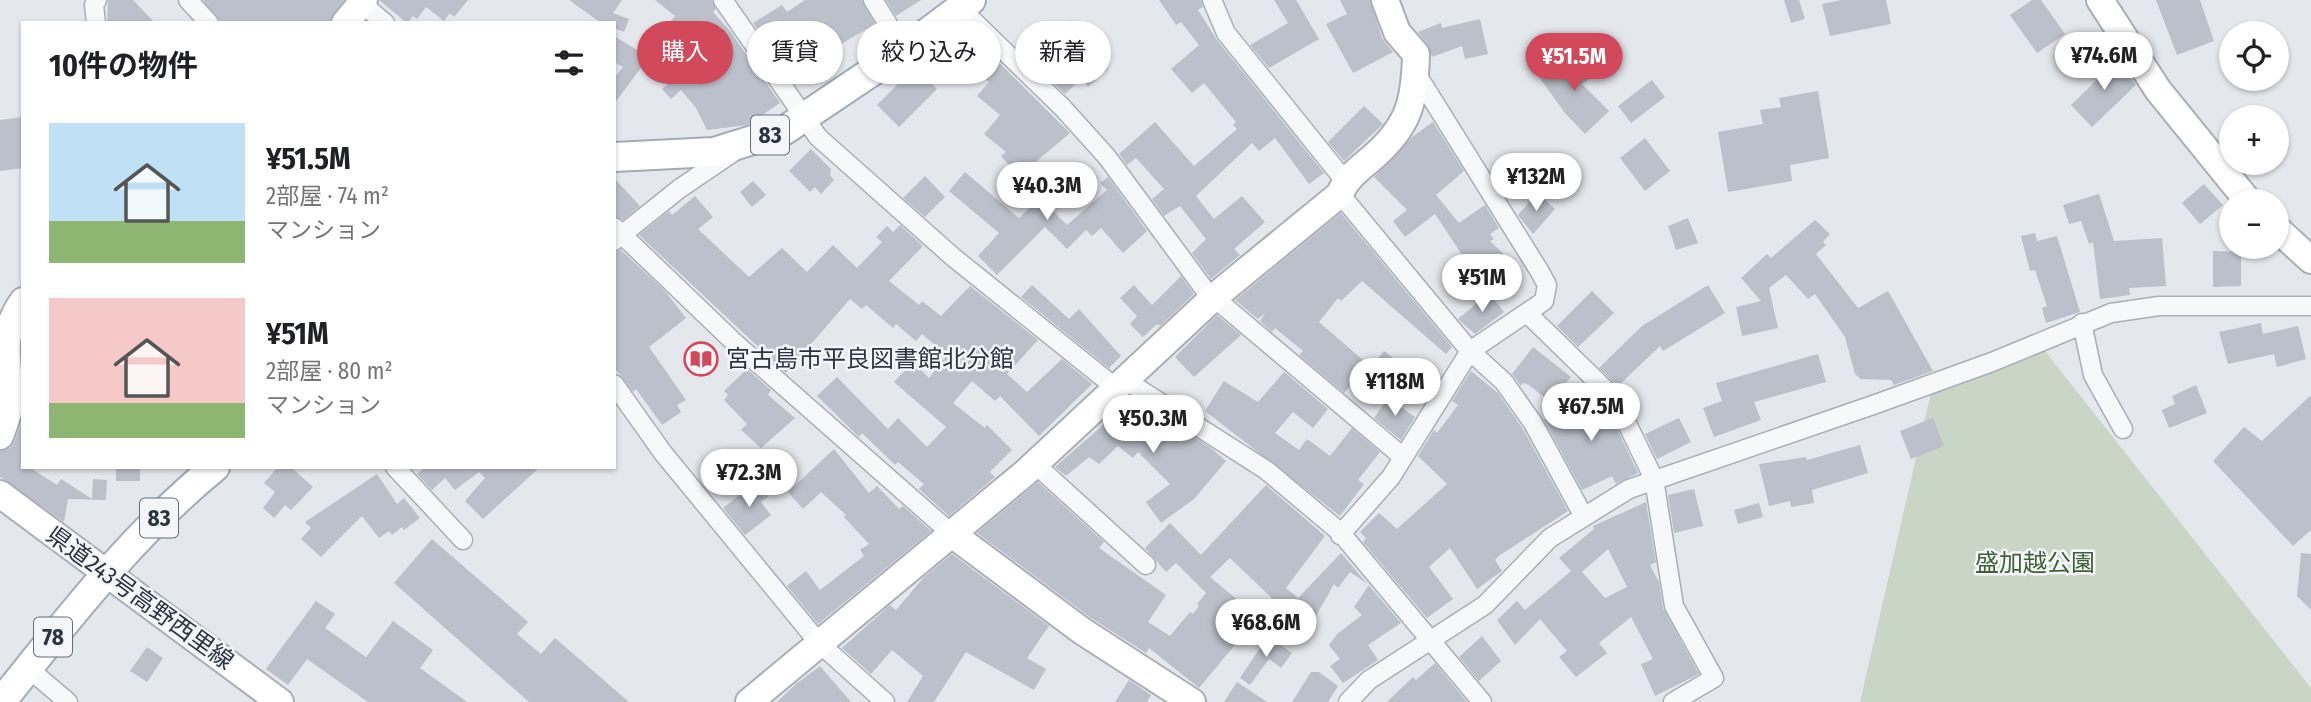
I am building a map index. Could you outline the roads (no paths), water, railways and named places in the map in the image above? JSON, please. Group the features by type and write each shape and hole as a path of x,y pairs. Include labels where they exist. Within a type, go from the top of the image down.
{"main road":[{"name":"83","path":"942,21 965,4"},
{"name":"83","path":"616,157 714,152 755,140 785,130 857,82"},
{"name":"83","path":"106,572 185,492 213,469"},
{"name":"78","path":"1,702 106,572"}],"street":[{"path":"96,21 94,5 97,0"},
{"path":"188,0 207,21"},
{"path":"723,0 818,137 953,257 1120,384 1266,470 1340,535 1482,702"},
{"path":"873,0 886,21"},
{"path":"1212,0 1226,33 1342,188 1471,351 1504,382 1533,423 1583,515"},
{"path":"749,702 1035,464 1213,298 1342,188 1385,146 1407,121 1416,73 1416,54 1397,32 1385,0"},
{"path":"2100,0 2158,90 2238,189"},
{"path":"965,4 1107,157 1213,298 1403,457"},
{"path":"357,6 382,21"},
{"path":"1340,535 1391,477 1471,351 1544,301 1547,285 1504,210 1451,133 1416,73"},
{"path":"755,140 679,189 617,234 736,344 952,534 1082,631 1192,702"},
{"path":"2289,240 2311,260"},
{"path":"0,436 9,413 10,393 2,345 6,325 21,304"},
{"path":"1348,702 1369,680 1485,605 1550,537 1629,489 1980,366 2111,313 2159,306 2311,306"},
{"path":"1527,313 1615,399 1654,480 1674,606 1714,678 1673,702"},
{"path":"2082,323 2093,375 2123,429"},
{"path":"616,387 663,453 819,643 886,702"},
{"path":"1035,464 1146,565"},
{"path":"397,469 463,540"},
{"name":"県道243号高野西里線","path":"0,494 280,702"},
{"path":"28,668 68,702"}],"place":[{"name":"宮古島市平良図書館北分館","path":"701,359"}],"park label":[{"name":"盛加越公園","path":"2035,563"}]}
